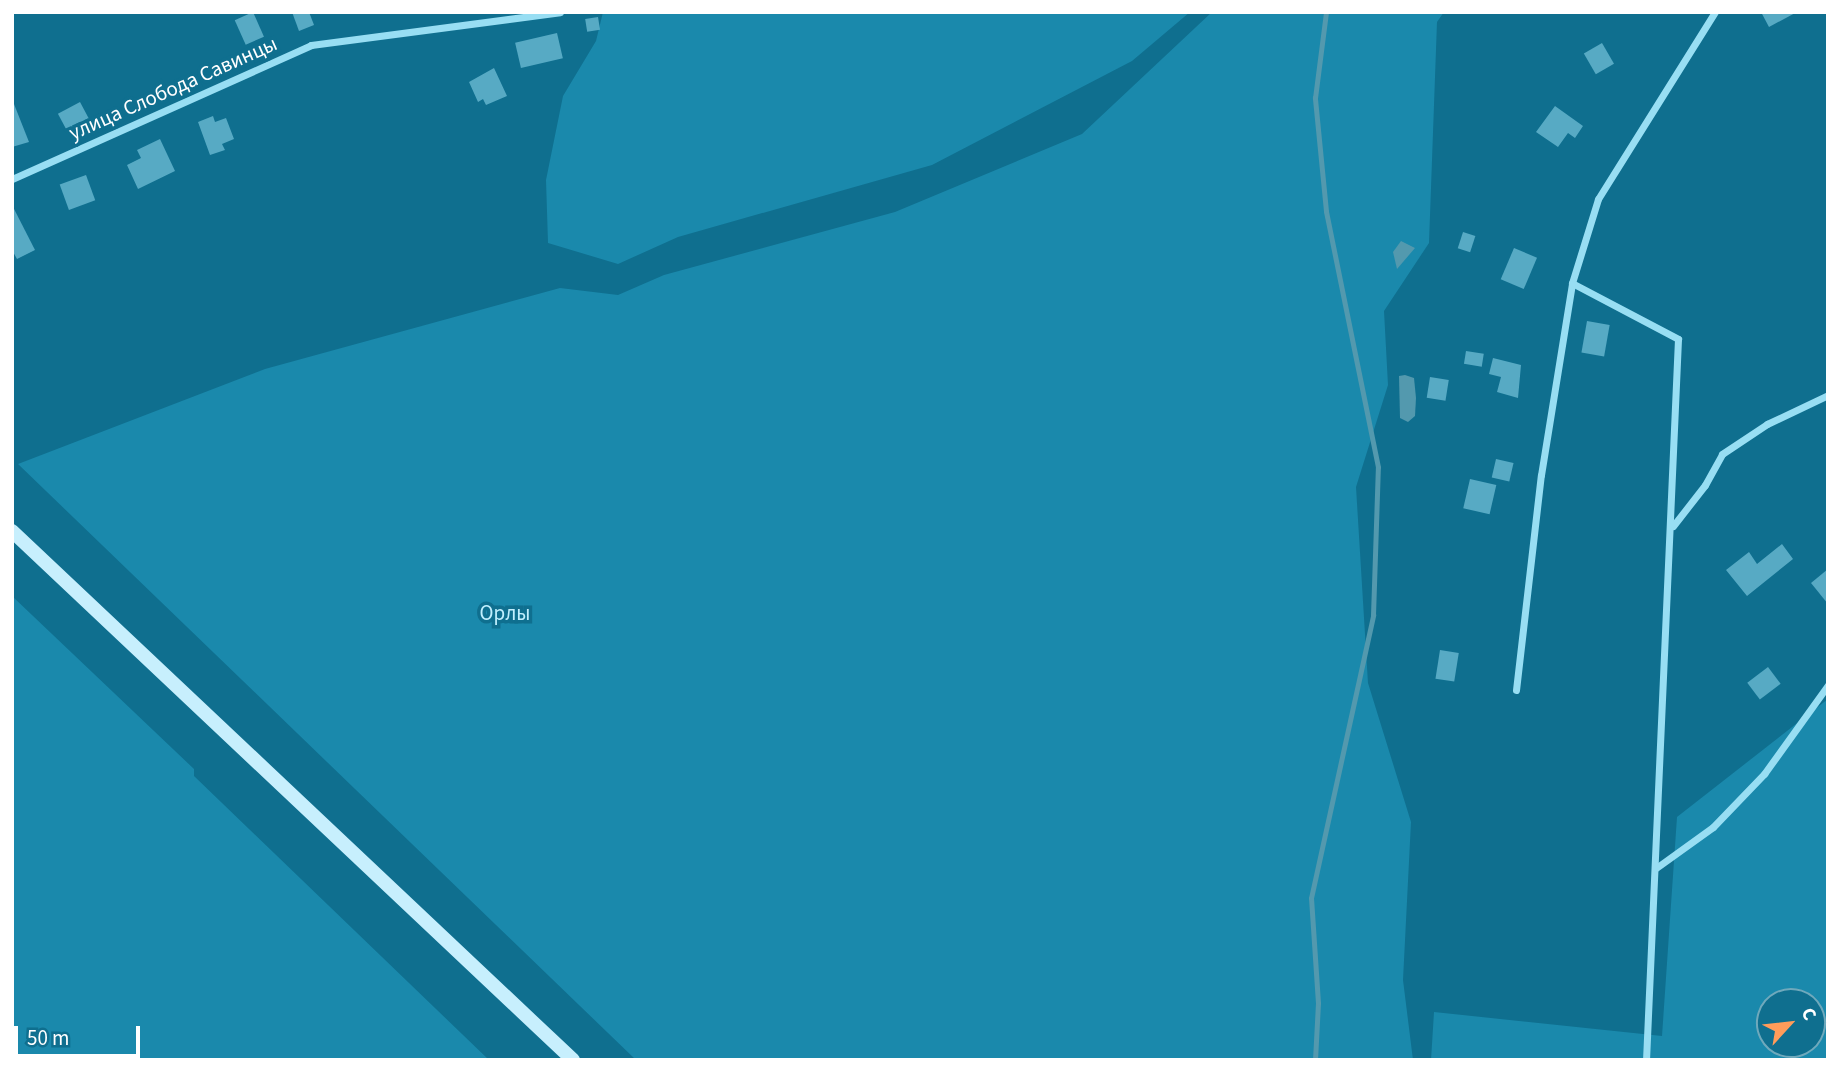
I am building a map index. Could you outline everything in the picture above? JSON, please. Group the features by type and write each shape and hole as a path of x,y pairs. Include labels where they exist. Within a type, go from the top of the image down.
{"main road":[{"path":"12,531 573,1060"}],"street":[{"name":"улица Слобода Савинцы","path":"12,179 310,45 560,12"},
{"path":"1516,690 1541,475 1572,283 1598,199 1715,12"},
{"path":"1572,283 1678,339 1672,527 1646,1060"},
{"path":"1672,527 1705,485 1722,454 1767,424 1828,395"},
{"path":"1656,868 1713,827 1764,774 1828,685"}],"green space":[{"path":"603,12 1190,12 1132,61 932,165 678,237 618,264 548,243 546,180 563,96 596,41"},
{"name":"Орлы","path":"1212,12 1444,12 1437,22 1429,243 1384,311 1388,385 1356,487 1368,683 1411,822 1403,980 1413,1060 636,1060 18,464 265,369 560,288 618,295 664,275 895,212 1082,134"},
{"path":"12,596 194,769 194,776 489,1060 12,1060"},
{"path":"1828,699 1828,1060 1431,1060 1434,1012 1662,1036 1677,817"}],"shaded area":[{"path":"1401,241 1415,248 1397,269 1393,252"},
{"path":"1399,376 1414,378 1416,398 1415,416 1408,422 1400,418"}],"building":[{"path":"253,12 264,37 246,45 235,20"},
{"path":"292,12 309,12 314,25 299,31"},
{"path":"1761,12 1797,12 1769,27"},
{"path":"598,17 600,30 587,32 585,19"},
{"path":"557,33 563,58 521,68 515,43"},
{"path":"1602,43 1614,64 1596,74 1584,54"},
{"path":"494,68 507,96 486,105 483,99 478,102 469,82"},
{"path":"12,99 29,142 12,147"},
{"path":"80,102 89,119 67,131 58,114"},
{"path":"1555,106 1583,126 1575,138 1568,133 1558,147 1536,132"},
{"path":"213,116 215,122 226,118 234,139 222,144 225,150 210,155 198,122"},
{"path":"160,139 175,171 138,189 127,165 141,158 137,150"},
{"path":"86,175 95,200 69,210 60,185"},
{"path":"12,205 35,250 17,259 12,250"},
{"path":"1463,232 1475,236 1470,252 1458,248"},
{"path":"1514,248 1537,258 1524,289 1501,279"},
{"path":"1587,321 1610,325 1604,357 1581,353"},
{"path":"1466,351 1484,354 1482,367 1464,364"},
{"path":"1493,358 1521,365 1518,398 1497,392 1501,377 1489,374"},
{"path":"1430,377 1449,380 1445,401 1427,398"},
{"path":"1496,459 1514,463 1509,482 1492,478"},
{"path":"1470,479 1496,485 1490,514 1463,508"},
{"path":"1782,544 1793,559 1747,596 1726,570 1749,552 1757,564"},
{"path":"1828,569 1828,604 1811,583"},
{"path":"1440,650 1459,653 1454,682 1435,679"},
{"path":"1768,667 1781,684 1760,699 1747,683"}],"waterway":[{"path":"1315,1060 1318,1003 1311,898 1373,615 1378,467 1326,211 1315,98 1326,12"}]}
